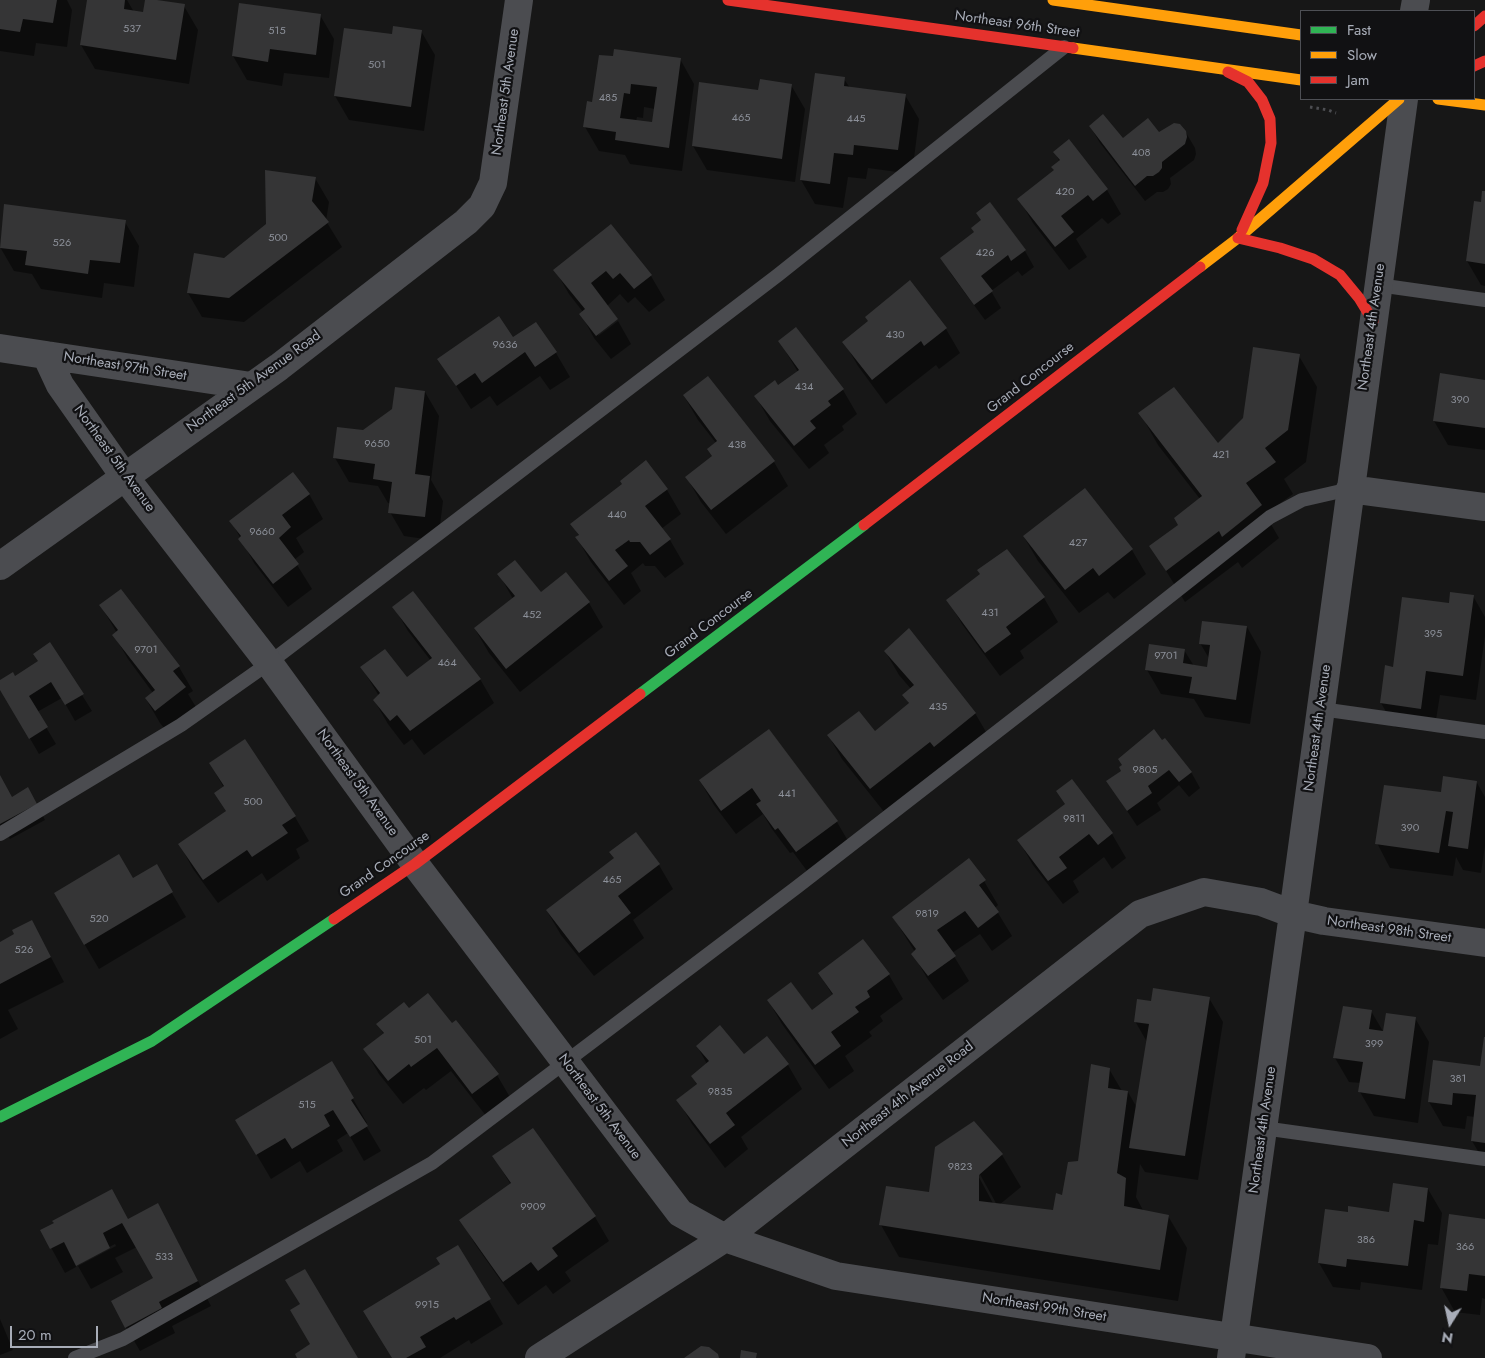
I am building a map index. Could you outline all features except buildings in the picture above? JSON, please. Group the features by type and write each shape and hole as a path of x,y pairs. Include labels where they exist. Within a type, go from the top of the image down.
{"street":[{"name":"Northeast 5th Avenue","path":"492,183 519,0"},
{"name":"Northeast 96th Street","path":"728,0 1300,80"},
{"path":"1053,0 1141,6 1300,35"},
{"path":"1475,25 1485,16"},
{"path":"1220,68 1248,82 1262,100 1270,119 1271,143 1263,183 1238,238 1280,248 1313,259 1340,275 1359,298 1374,321"},
{"name":"Grand Concourse","path":"0,1118 152,1042 416,864 905,494 1238,238 1398,100"},
{"name":"Northeast 4th Avenue","path":"1233,1348 1404,100"},
{"path":"1446,100 1485,105"},
{"name":"Northeast 5th Avenue Road","path":"0,566 286,361 466,222 482,206 492,183"},
{"name":"Northeast 97th Street","path":"0,348 251,386"},
{"name":"Northeast 5th Avenue","path":"46,355 60,385 124,476 269,663 416,864 680,1213 725,1238"},
{"path":"1350,489 1485,507"},
{"name":"Northeast 4th Avenue Road","path":"539,1358 725,1238 1140,914 1204,892 1261,902 1293,914"},
{"name":"Northeast 98th Street","path":"1293,914 1346,924 1485,943"},
{"name":"Northeast 99th Street","path":"725,1238 836,1276 1233,1348 1368,1358"}],"lane":[{"path":"0,834 181,725 269,663 778,275 1064,46"},
{"path":"1378,285 1485,300"},
{"path":"75,1358 122,1339 432,1163 797,887 1270,517 1302,500 1350,489"},
{"path":"1321,709 1485,732"},
{"path":"1264,1128 1485,1159"}],"traffic: fast":[{"path":"640,694 864,525"},
{"path":"0,1117 152,1041 334,919"}],"traffic: slow":[{"path":"1053,0 1300,35"},
{"path":"1073,48 1300,80"},
{"path":"1200,267 1238,238 1398,100"},
{"path":"1446,100 1485,105"}],"traffic: jam":[{"path":"728,0 1073,48"},
{"path":"1475,25 1485,16"},
{"path":"1475,66 1485,61"},
{"path":"1228,72 1248,82 1262,100 1270,119 1271,143 1263,183 1242,230"},
{"path":"1238,238 1280,248 1313,259 1340,275 1359,298 1373,321"},
{"path":"864,525 1200,267"},
{"path":"334,919 415,864 640,694"}]}
